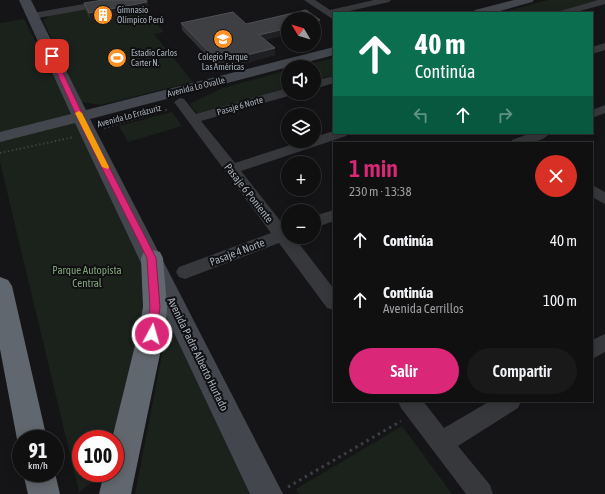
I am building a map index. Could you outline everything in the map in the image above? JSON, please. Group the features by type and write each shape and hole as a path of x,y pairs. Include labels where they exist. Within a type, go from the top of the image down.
{"highway":[{"path":"115,494 153,325 154,301 152,258"},
{"path":"0,286 30,430"},
{"path":"41,482 44,494"}],"main road":[{"name":"Avenida Padre Alberto Hurtado","path":"25,0 82,128 277,491"},
{"path":"483,12 528,0"},
{"name":"Avenida Lo Ovalle","path":"82,128 230,78 333,51"},
{"name":"Avenida Lo Errázuriz","path":"0,148 180,102 215,90 230,78"},
{"name":"Avenida Lo Errázuriz","path":"0,137 82,128"}],"street":[{"path":"33,16 105,1 121,0"},
{"path":"309,0 331,15"},
{"path":"342,12 386,0"},
{"path":"566,12 605,1"},
{"path":"593,51 605,46"},
{"path":"321,82 333,79"},
{"name":"Pasaje 6 Norte","path":"193,119 281,94"},
{"name":"Pasaje 6 Poniente","path":"180,102 231,169 281,229"},
{"path":"593,114 605,109"},
{"path":"231,169 338,134"},
{"path":"508,134 519,142"},
{"path":"522,142 541,134"},
{"path":"593,191 605,199 593,205"},
{"path":"321,220 333,215"},
{"name":"Pasaje 4 Norte","path":"185,272 281,236"},
{"name":"Pasaje 6 Poniente","path":"292,244 333,302"},
{"path":"593,349 605,342"},
{"path":"442,443 508,402"},
{"path":"413,406 481,494"}],"path":[{"path":"0,153 64,138 82,128"},
{"path":"277,491 413,406"}],"green space":[{"path":"548,0 601,0 559,12 504,12"},
{"name":"Estadio Carlos Carter N.","path":"85,8 91,21 144,10 164,32 154,34 193,82 100,105 82,102 43,20 50,16"},
{"name":"Parque Autopista Central","path":"24,19 130,225 145,266 148,311 116,430 72,430 72,463 0,162 0,23"},
{"path":"333,58 333,75 321,79 321,61"},
{"path":"281,72 281,90 198,114 189,104 223,88"},
{"path":"172,112 182,126 128,142 119,126"},
{"path":"170,313 254,494 135,494"},
{"path":"402,426 452,494 299,494 296,489"},
{"name":"Parque Autopista Central","path":"77,482 92,482 79,492"}],"building":[{"path":"103,0 146,0 147,2 89,13 84,3"},
{"path":"306,10 309,12 297,12"},
{"path":"233,12 246,24 281,16 281,30 259,35 275,48 219,62 181,23"}],"slow traffic":[{"path":"79,113 106,167"}],"place":[{"name":"Gimnasio Olímpico Perú","path":"103,15"},
{"name":"Colegio Parque Las Américas","path":"223,39"},
{"name":"Estadio Carlos Carter N.","path":"117,58"}],"route":[{"path":"52,56 86,128 152,258 155,307 152,334"}]}
